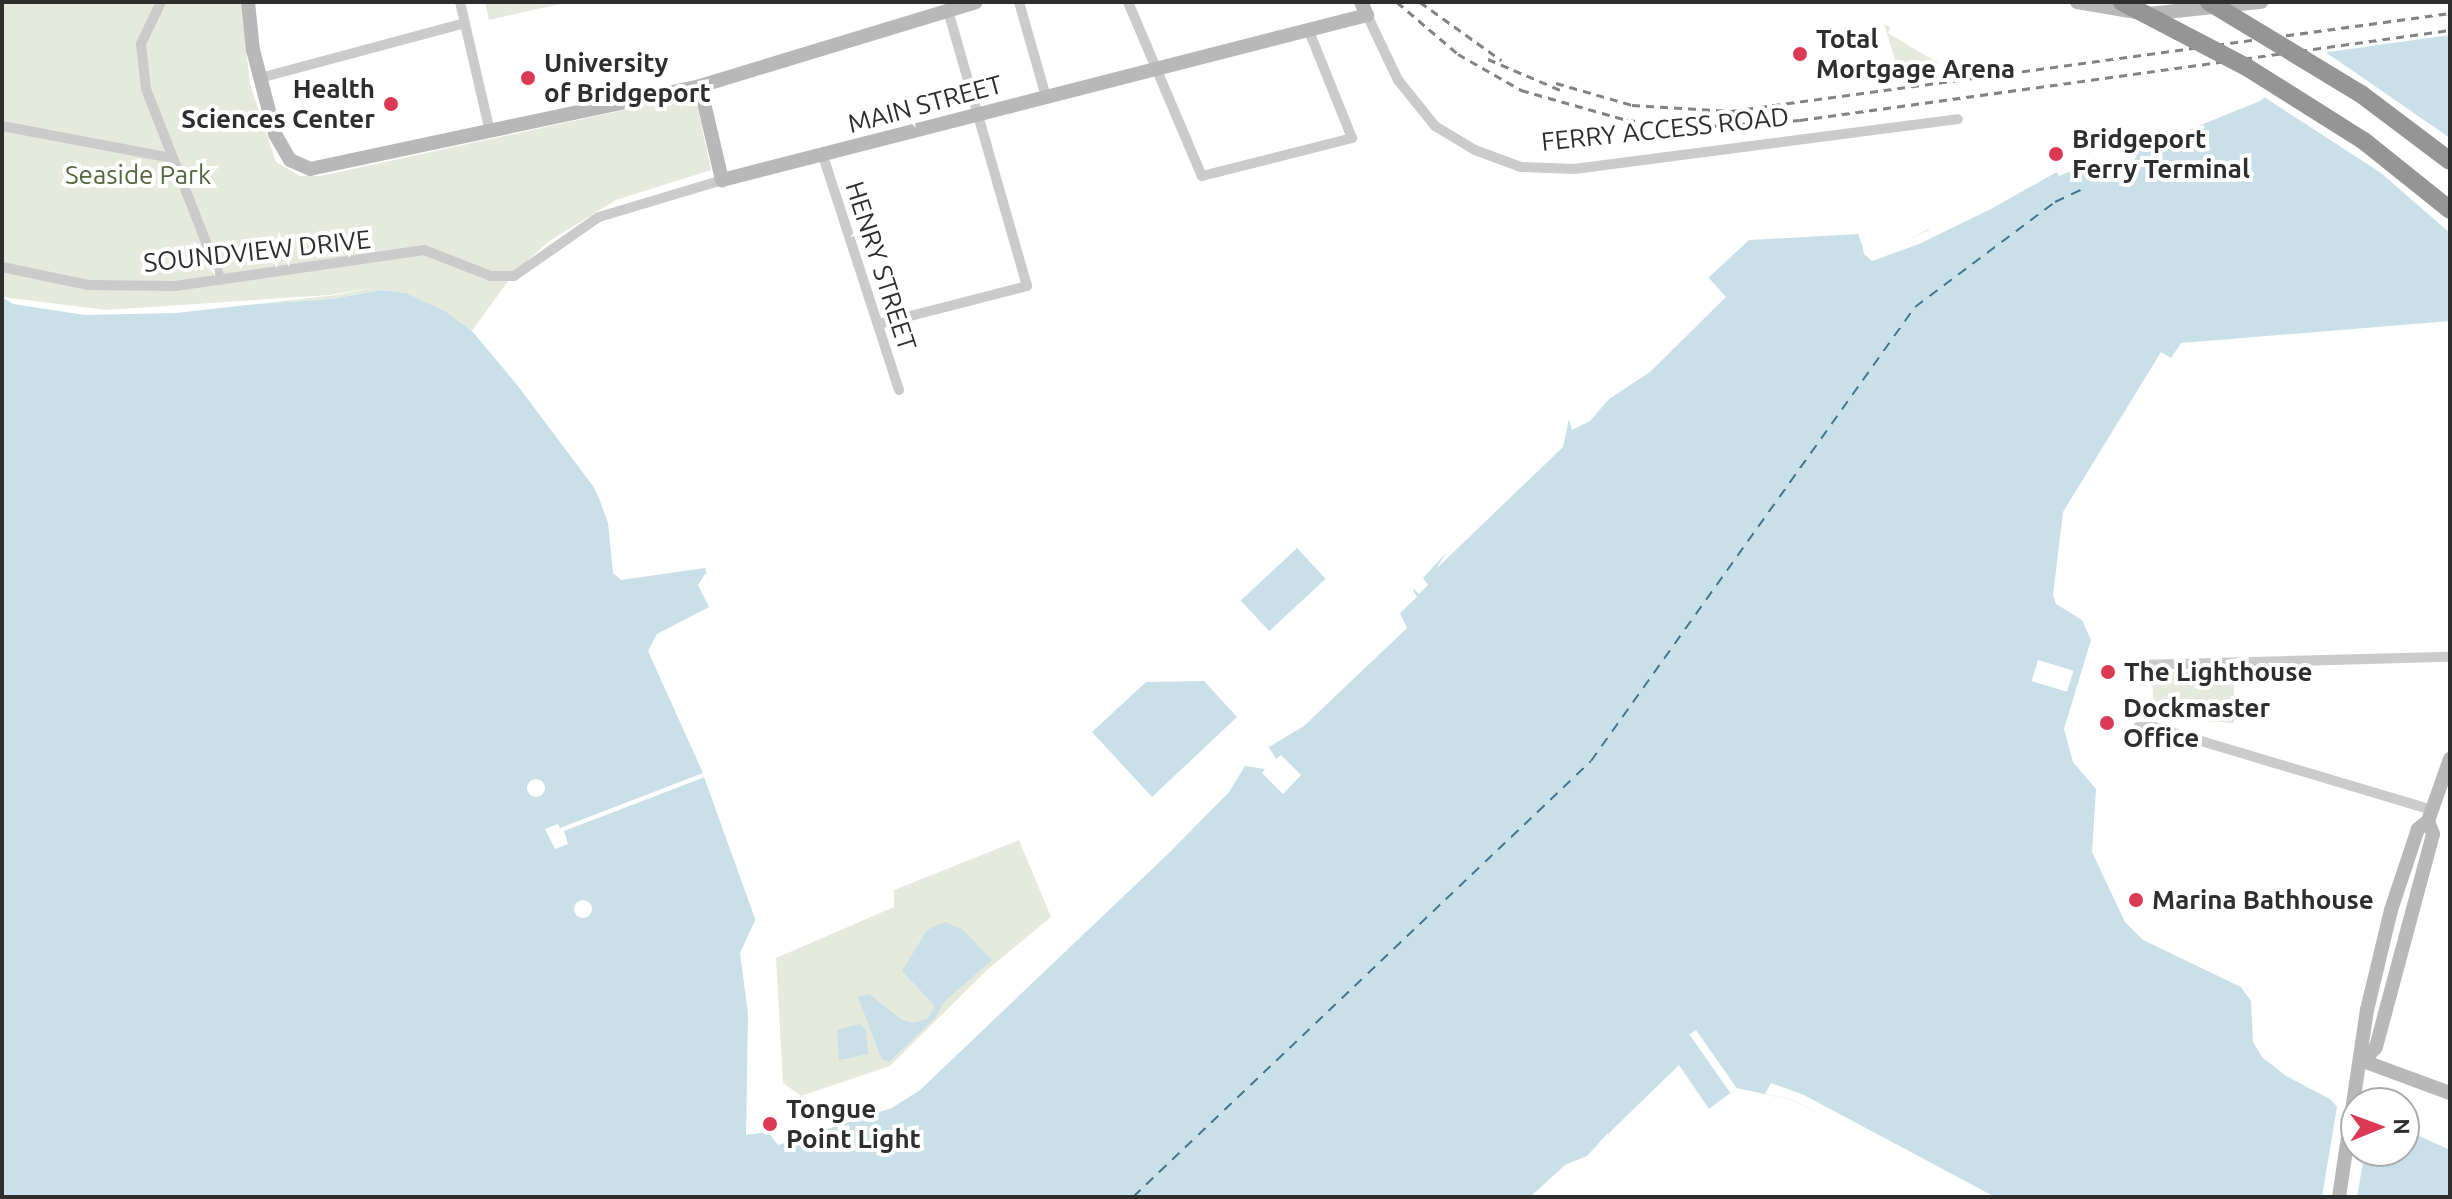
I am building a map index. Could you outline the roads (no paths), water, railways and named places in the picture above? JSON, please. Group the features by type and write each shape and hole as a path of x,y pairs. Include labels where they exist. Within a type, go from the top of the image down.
{"highway":[{"path":"2122,2 2248,68"},
{"path":"2209,2 2361,94 2450,161"},
{"path":"2146,8 2378,150 2450,210"}],"street":[{"path":"161,2 145,28 141,65 171,158 221,280"},
{"path":"248,2 260,78 281,148 290,160 310,169 700,86 946,6 976,2"},
{"path":"460,2 490,132"},
{"path":"1019,2 1046,97"},
{"path":"1128,2 1202,176 1352,138 1309,31"},
{"path":"2077,2 2146,8 2261,2"},
{"path":"879,324 1027,286 946,6"},
{"name":"MAIN STREET","path":"514,276 599,217 722,180 1309,31 1364,8"},
{"name":"FERRY ACCESS ROAD","path":"1364,8 1398,80 1435,126 1475,150 1521,167 1574,169 1958,119"},
{"path":"260,78 465,23"},
{"path":"700,86 722,180"},
{"path":"2,126 171,158"},
{"name":"HENRY STREET","path":"823,156 899,390"},
{"name":"SOUNDVIEW DRIVE","path":"2,267 88,285 221,280 424,250 491,276 514,276"},
{"path":"2138,665 2450,657"},
{"path":"2138,727 2154,727 2430,815"},
{"path":"2339,1197 2363,1061 2367,1010 2391,910 2418,829 2430,815 2450,759"},
{"path":"2363,1061 2450,1093"}],"water":[{"path":"2450,35 2450,321 2181,343 2171,358 2161,352 2063,512 2053,595 2056,604 2082,620 2091,640 2064,729 2073,762 2096,789 2092,852 2125,922 2143,940 2241,987 2251,1001 2253,1042 2262,1057 2286,1076 2330,1099 2340,1110 2340,1167 2420,1167 2420,1136 2450,1150 2450,1197 1987,1197 1792,1100 1737,1088 1709,1109 1679,1065 1609,1133 1610,1142 1544,1197 2,1197 2,298 106,314 331,299 382,290 406,293 445,311 472,331 518,386 593,486 636,572 656,564 705,568 718,614 661,642 658,649 758,927 769,1109 786,1121 892,1085 1243,755 1258,763 1266,758 1262,743 1414,589 1419,594 1428,585 1423,578 1446,553 1436,543 1615,376 1649,359 1707,293 1707,279 1749,240 1858,234 1866,255 1874,257 1972,207 1989,210 2091,153 2106,183 2129,172 2139,150 2260,101 2321,53"},
{"path":"1297,548 1326,579 1269,631 1241,601"},
{"path":"1204,681 1237,717 1152,797 1092,732 1146,682"},
{"path":"945,922 962,929 992,960 944,1002 935,1018 890,1061 882,1060 858,997 869,994 902,1020 914,1023 928,1018 935,1006 902,971 927,930"},
{"path":"860,1024 866,1030 868,1054 839,1060 837,1030"}],"railway":[{"path":"1397,2 1458,54 1521,90 1627,120 1695,127 1800,120 2450,30"},
{"path":"1420,2 1501,60"},
{"path":"1556,83 1632,105 1731,111 2450,13"},
{"path":"1488,59 1565,92"}],"place":[{"name":"Total Mortgage Arena","path":"1800,54"},
{"name":"University of Bridgeport","path":"528,78"},
{"name":"Health Sciences Center","path":"391,104"},
{"name":"Bridgeport Ferry Terminal","path":"2056,154"},
{"name":"The Lighthouse","path":"2108,672"},
{"name":"Dockmaster Office","path":"2107,723"},
{"name":"Marina Bathhouse","path":"2136,900"},
{"name":"Tongue Point Light","path":"770,1124"}],"park label":[{"name":"Seaside Park","path":"138,175"}]}
